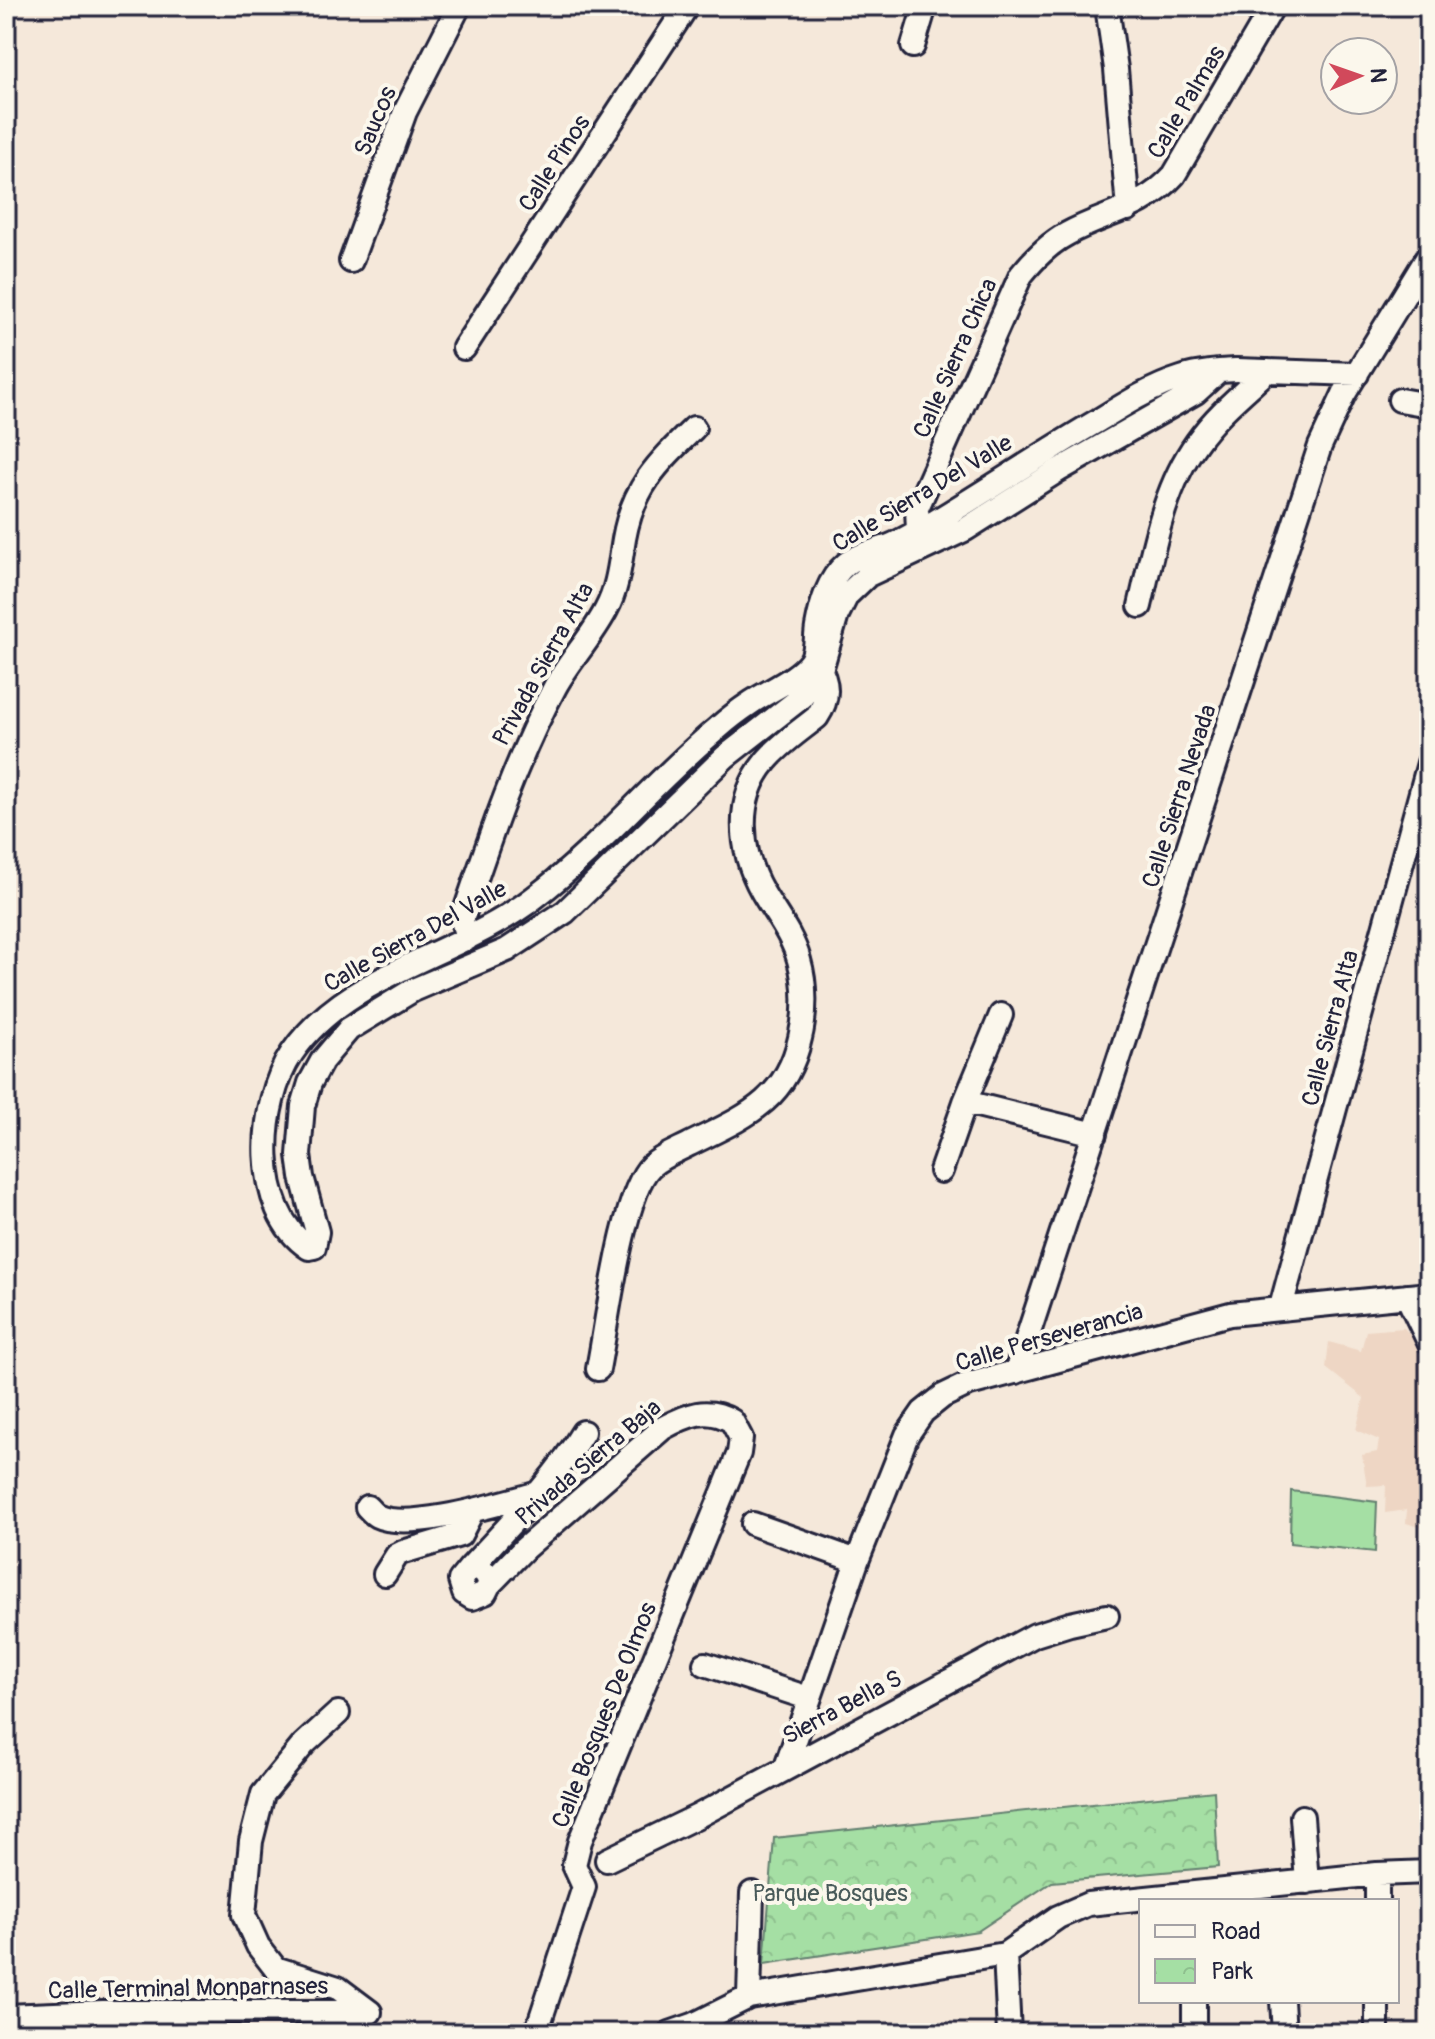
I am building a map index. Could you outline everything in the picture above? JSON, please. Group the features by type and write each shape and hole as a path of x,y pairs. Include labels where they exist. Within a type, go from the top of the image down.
{"street":[{"name":"Saucos","path":"351,261 405,112 459,6"},
{"name":"Calle Pinos","path":"464,348 687,6"},
{"path":"913,46 925,6"},
{"path":"1107,6 1116,69 1128,209"},
{"name":"Calle Palmas","path":"1128,209 1156,193 1174,175 1273,6"},
{"name":"Calle Sierra Chica","path":"922,540 917,508 1021,275 1050,245 1067,234 1128,209"},
{"name":"Calle Sierra Nevada","path":"1016,1372 1320,446 1332,417 1429,255"},
{"path":"1140,606 1168,496 1182,464 1219,415 1267,371"},
{"name":"Calle Sierra Del Valle","path":"817,664 798,672 748,704 711,733 536,897 467,939 354,995 306,1034 289,1056 278,1082 269,1114 266,1144 268,1179 279,1214 295,1238 306,1247 314,1247 317,1232 299,1155 303,1106 310,1083 335,1044 370,1014 413,990 507,950 565,912 725,757 802,697 817,664 821,608 835,576 845,565 896,543 922,540 1033,458 1136,398 1180,378 1218,372 1357,374"},
{"path":"1400,400 1429,405"},
{"name":"Privada Sierra Alta","path":"467,939 462,920 514,769 565,670 607,609 619,570 631,508 638,492 654,467 694,428"},
{"path":"598,1369 627,1214 641,1178 651,1165 764,1104 783,1083 794,1059 801,1036 804,1002 799,960 787,931 753,873 747,856 743,822 757,773 822,710 827,686 817,664"},
{"name":"Calle Sierra Alta","path":"1281,1307 1429,763"},
{"path":"941,1171 1001,1015"},
{"path":"965,1102 1095,1134"},
{"path":"1418,1295 1429,1342"},
{"name":"Calle Perseverancia","path":"786,1767 857,1561 907,1435 923,1412 943,1396 966,1385 1230,1314 1418,1295"},
{"name":"Privada Sierra Baja","path":"583,1432 539,1493 469,1569 479,1568 487,1575 489,1585 524,1549 663,1428 685,1416 699,1413 711,1412 732,1421"},
{"name":"Calle Bosques De Olmos","path":"536,2033 584,1887 574,1865 580,1841 739,1453 741,1438 732,1421"},
{"path":"367,1507 377,1516 409,1520 473,1510 539,1493"},
{"path":"385,1574 397,1555 460,1535 473,1510"},
{"path":"753,1524 857,1561"},
{"name":"Sierra Bella S","path":"607,1860 698,1816 1035,1635 1107,1616"},
{"path":"705,1664 808,1698"},
{"path":"338,1713 304,1744 263,1794 251,1841 244,1915 258,1946 275,1968 338,1988 367,2023"},
{"path":"1302,1817 1307,1882"},
{"path":"1193,1898 1278,1893 1307,1882 1429,1872"},
{"path":"1377,1874 1377,1899"},
{"path":"749,1997 752,1893"},
{"path":"670,2033 749,1997 1005,1954 1058,1917 1088,1904 1139,1901"},
{"path":"1005,1954 1009,2033"},
{"path":"1194,2003 1194,2033"},
{"path":"1282,2003 1284,2033"},
{"path":"1377,2003 1377,2033"},
{"name":"Calle Terminal Monparnases","path":"6,2016 103,2012 367,2023"}],"shaded area":[{"path":"1404,1328 1429,1355 1429,1530 1406,1523 1407,1510 1385,1513 1386,1485 1367,1486 1362,1455 1377,1452 1379,1440 1356,1430 1364,1398 1326,1368 1329,1342 1361,1351 1366,1331"}],"green space":[{"path":"1291,1491 1377,1502 1375,1552 1290,1543"},
{"name":"Parque Bosques","path":"1214,1791 1218,1867 1052,1882 978,1931 764,1964 774,1838"}]}
